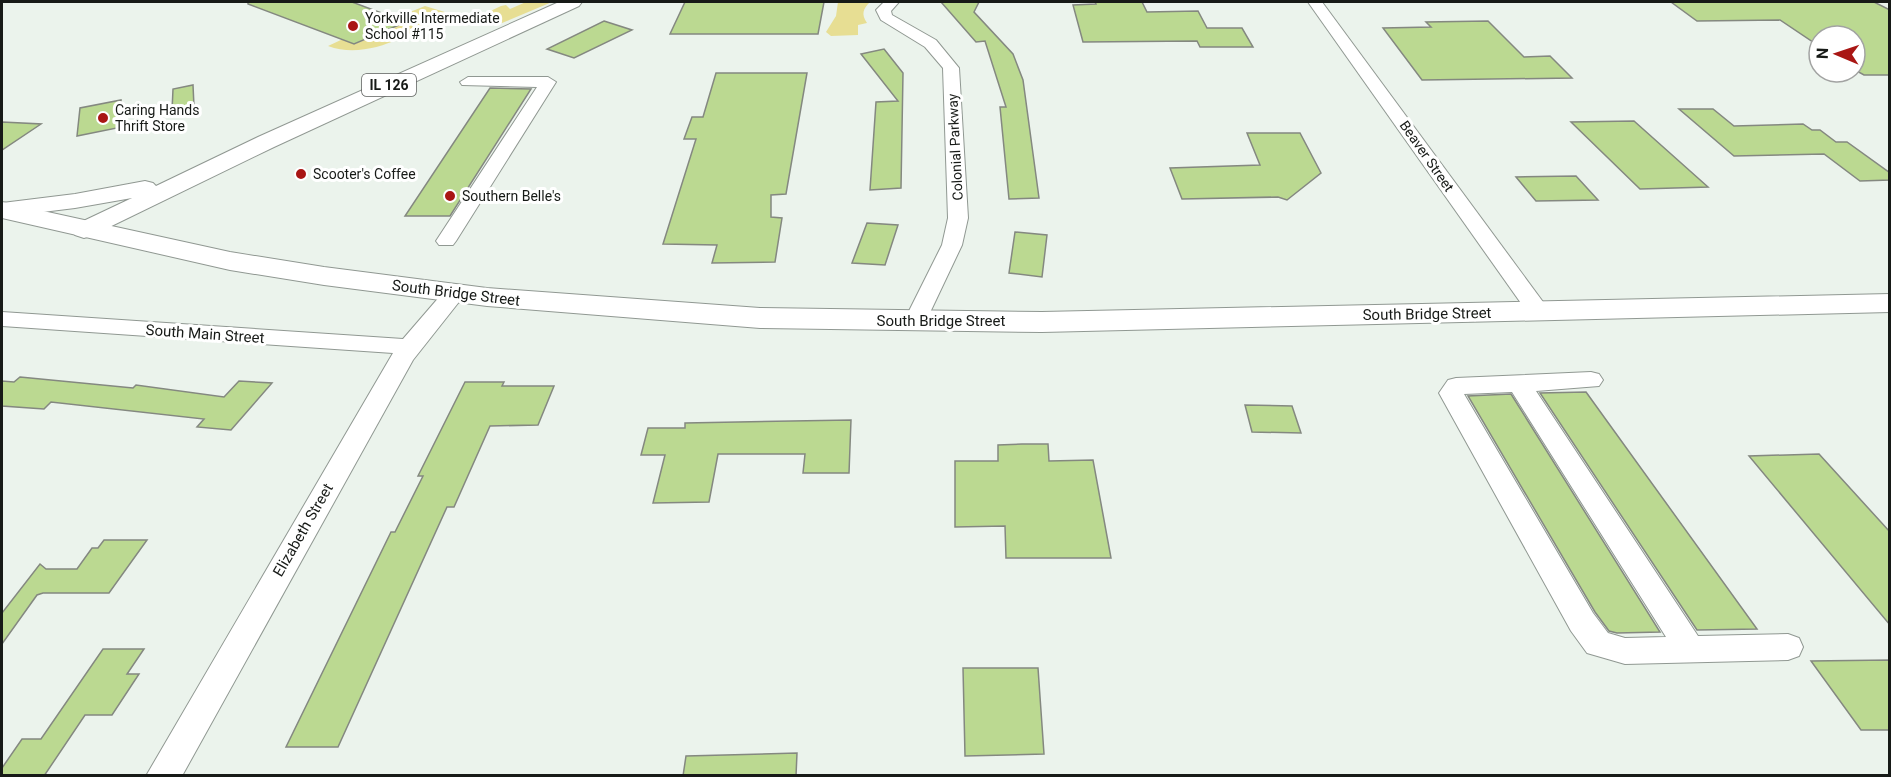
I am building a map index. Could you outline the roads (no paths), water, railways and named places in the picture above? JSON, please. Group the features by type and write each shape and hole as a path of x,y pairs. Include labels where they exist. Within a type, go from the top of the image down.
{"highway":[{"name":"South Bridge Street","path":"2,210 230,261 324,276 455,293 693,314 838,321 1042,322 1890,303"}],"main road":[{"name":"IL 126","path":"203,172 573,2"},
{"path":"2,210 141,189 203,172"},
{"path":"84,230 203,172"}],"street":[{"name":"Colonial Parkway","path":"892,2 884,10 886,17 924,37 942,53 951,68 958,218 952,245 915,321"},
{"name":"Beaver Street","path":"1315,2 1538,311"},
{"path":"446,241 548,82 468,82"},
{"name":"Elizabeth Street","path":"163,776 409,347 455,293"},
{"name":"South Main Street","path":"2,319 409,347"},
{"path":"1591,380 1455,386 1451,393 1582,622 1598,644 1625,651 1788,647"},
{"path":"1518,382 1690,649"}],"place":[{"name":"Yorkville Intermediate School #115","path":"353,26"},
{"name":"Caring Hands Thrift Store","path":"103,118"},
{"name":"Scooter's Coffee","path":"301,174"},
{"name":"Southern Belle's","path":"450,196"}]}
